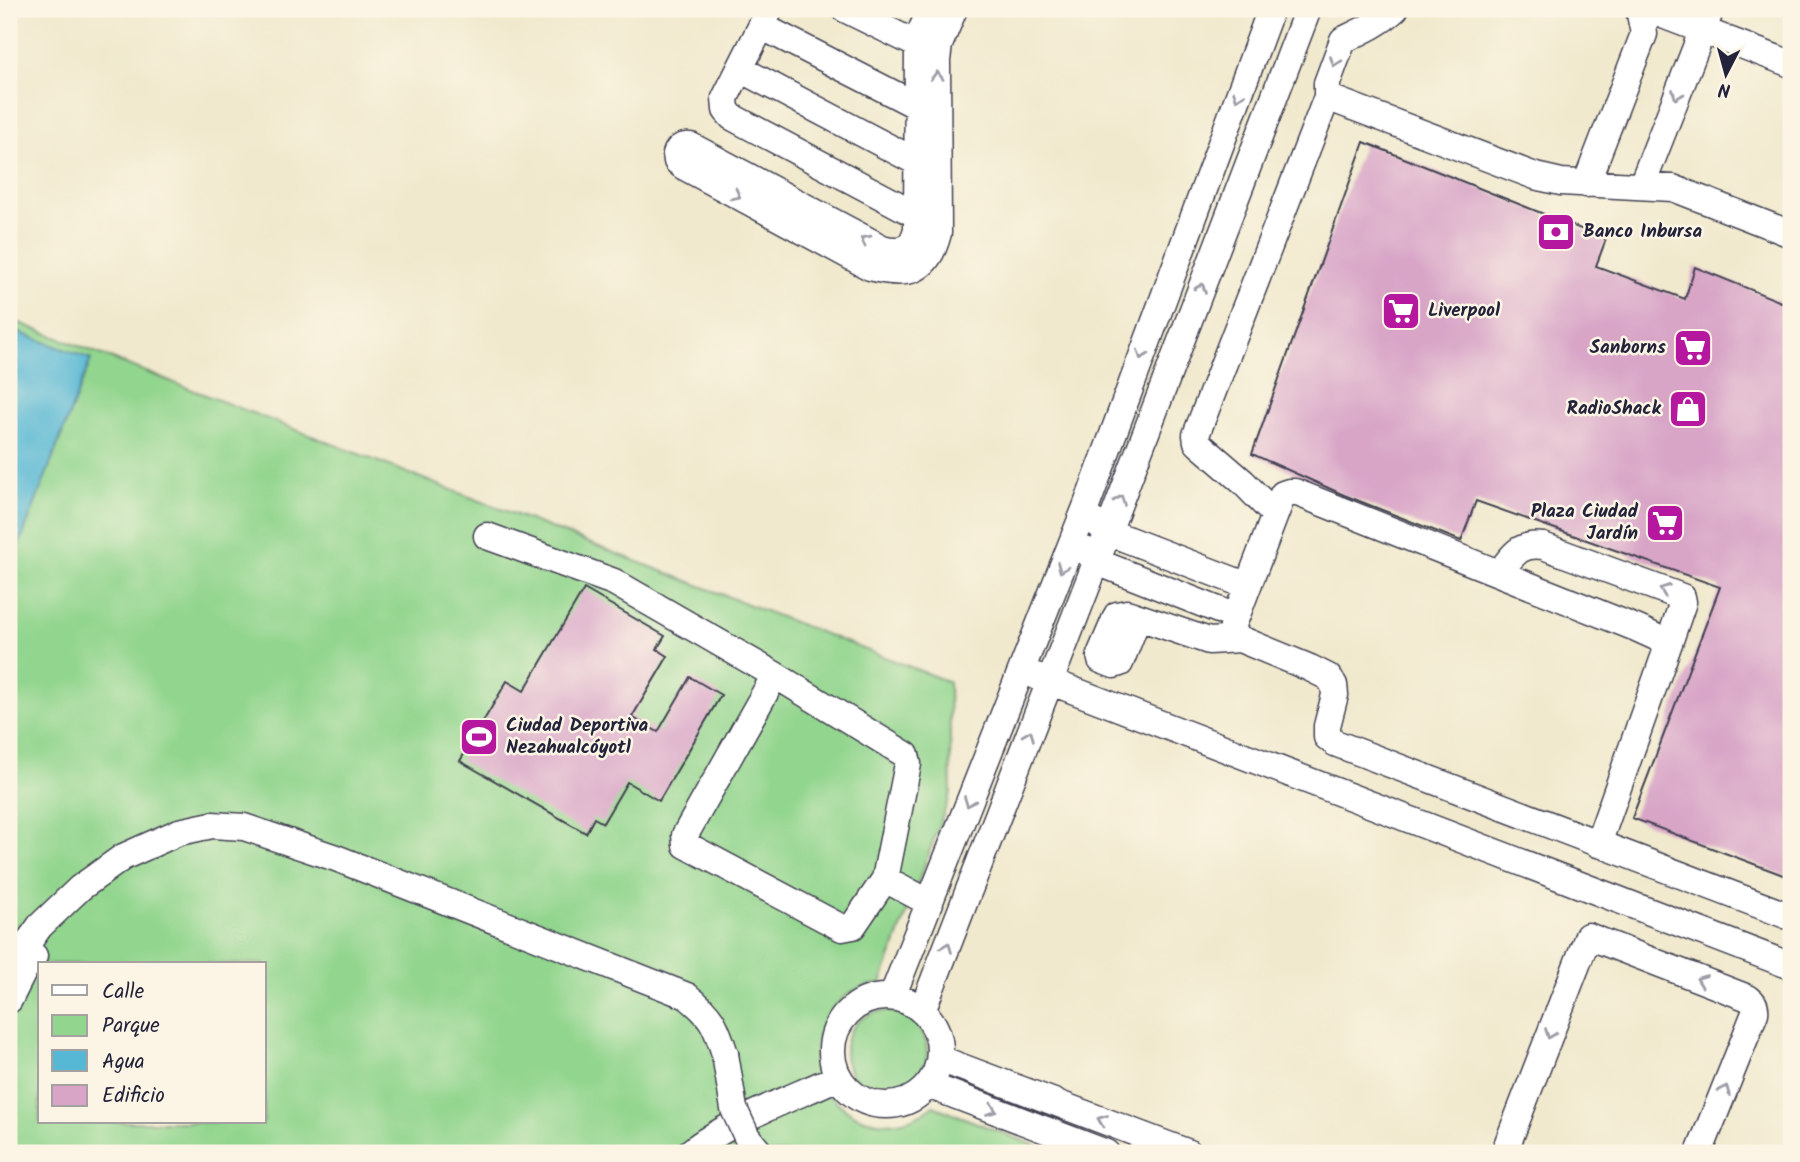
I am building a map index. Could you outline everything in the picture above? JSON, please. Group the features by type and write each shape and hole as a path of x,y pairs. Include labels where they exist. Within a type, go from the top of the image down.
{"street":[{"path":"845,9 918,45"},
{"path":"682,153 706,154 882,248 893,251 905,248 914,241 917,229 928,218 928,111 918,45 931,9"},
{"path":"928,111 939,45 954,9"},
{"path":"892,997 1086,507 1271,9"},
{"path":"922,1011 1308,9"},
{"path":"1274,514 1243,482 1197,442 1196,435 1327,97 1327,83 1343,40 1378,23 1395,9"},
{"path":"1586,184 1654,15 1707,19 1791,64"},
{"path":"928,111 766,17 726,98 726,110 732,117 928,218"},
{"path":"1642,185 1707,19"},
{"path":"1252,59 1284,72"},
{"path":"740,69 928,168"},
{"path":"1327,97 1527,174 1561,182 1673,188 1791,234"},
{"path":"1238,628 1248,586 1274,514 1283,494 1295,492 1669,643"},
{"path":"1086,507 1097,524 1108,532 1248,586"},
{"path":"1076,533 1088,554 1097,562 1238,628 1328,677 1334,685 1335,695 1327,737 1335,743 1791,917"},
{"path":"487,536 614,582 775,675 906,755 908,764 884,879 853,926 842,928 686,845 685,835 775,675"},
{"path":"1499,573 1520,548 1532,544 1682,597 1683,602 1598,844"},
{"path":"1138,617 1209,641 1238,628"},
{"path":"1021,670 1791,965"},
{"path":"9,969 40,926 80,888 123,857 179,832 212,825 244,827 336,858 687,996 704,1010 716,1027 723,1111 747,1153"},
{"path":"9,1000 24,971 51,933 87,897 129,868 182,843 211,836 240,837 332,868 682,1004 695,1016 720,1055 734,1109 747,1137 760,1153"},
{"path":"884,879 930,903"},
{"path":"1504,1153 1604,893"},
{"path":"1588,936 1753,1002 1755,1013 1699,1153"},
{"path":"892,997 908,1002 922,1011 931,1021 940,1046 940,1059 935,1075 928,1085 912,1099 896,1105 862,1101 848,1091 832,1062 836,1028 846,1014 859,1004 875,998 892,997"},
{"path":"940,1059 1189,1153"},
{"path":"689,1153 704,1141 735,1124 838,1077"},
{"path":"928,1085 1106,1153"}],"green space":[{"name":"Ciudad Deportiva Nezahualcóyotl","path":"9,319 949,682 951,793 881,983 856,990 834,1007 819,1032 816,1057 822,1081 836,1101 856,1115 880,1122 906,1120 933,1106 1055,1153 9,1153"},
{"path":"886,1011 902,1014 915,1023 924,1036 927,1052 924,1068 915,1081 902,1090 886,1093 870,1090 857,1081 848,1068 845,1052 848,1036 857,1023 870,1014"}],"water":[{"path":"9,329 91,359 9,571"}],"building":[{"name":"Plaza Ciudad Jardín","path":"1364,142 1606,239 1596,266 1685,299 1695,267 1791,306 1791,878 1632,818 1720,587 1476,501 1461,541 1344,495 1252,454"},
{"path":"584,589 665,636 657,649 668,656 632,717 658,732 690,677 721,695 659,801 627,782 603,823 594,818 586,833 460,761 507,681 524,691"}],"place":[{"name":"Banco Inbursa","path":"1556,232"},
{"name":"Liverpool","path":"1401,311"},
{"name":"Sanborns","path":"1693,348"},
{"name":"RadioShack","path":"1688,409"},
{"name":"Plaza Ciudad Jardín","path":"1665,523"},
{"name":"Ciudad Deportiva Nezahualcóyotl","path":"479,737"}]}
